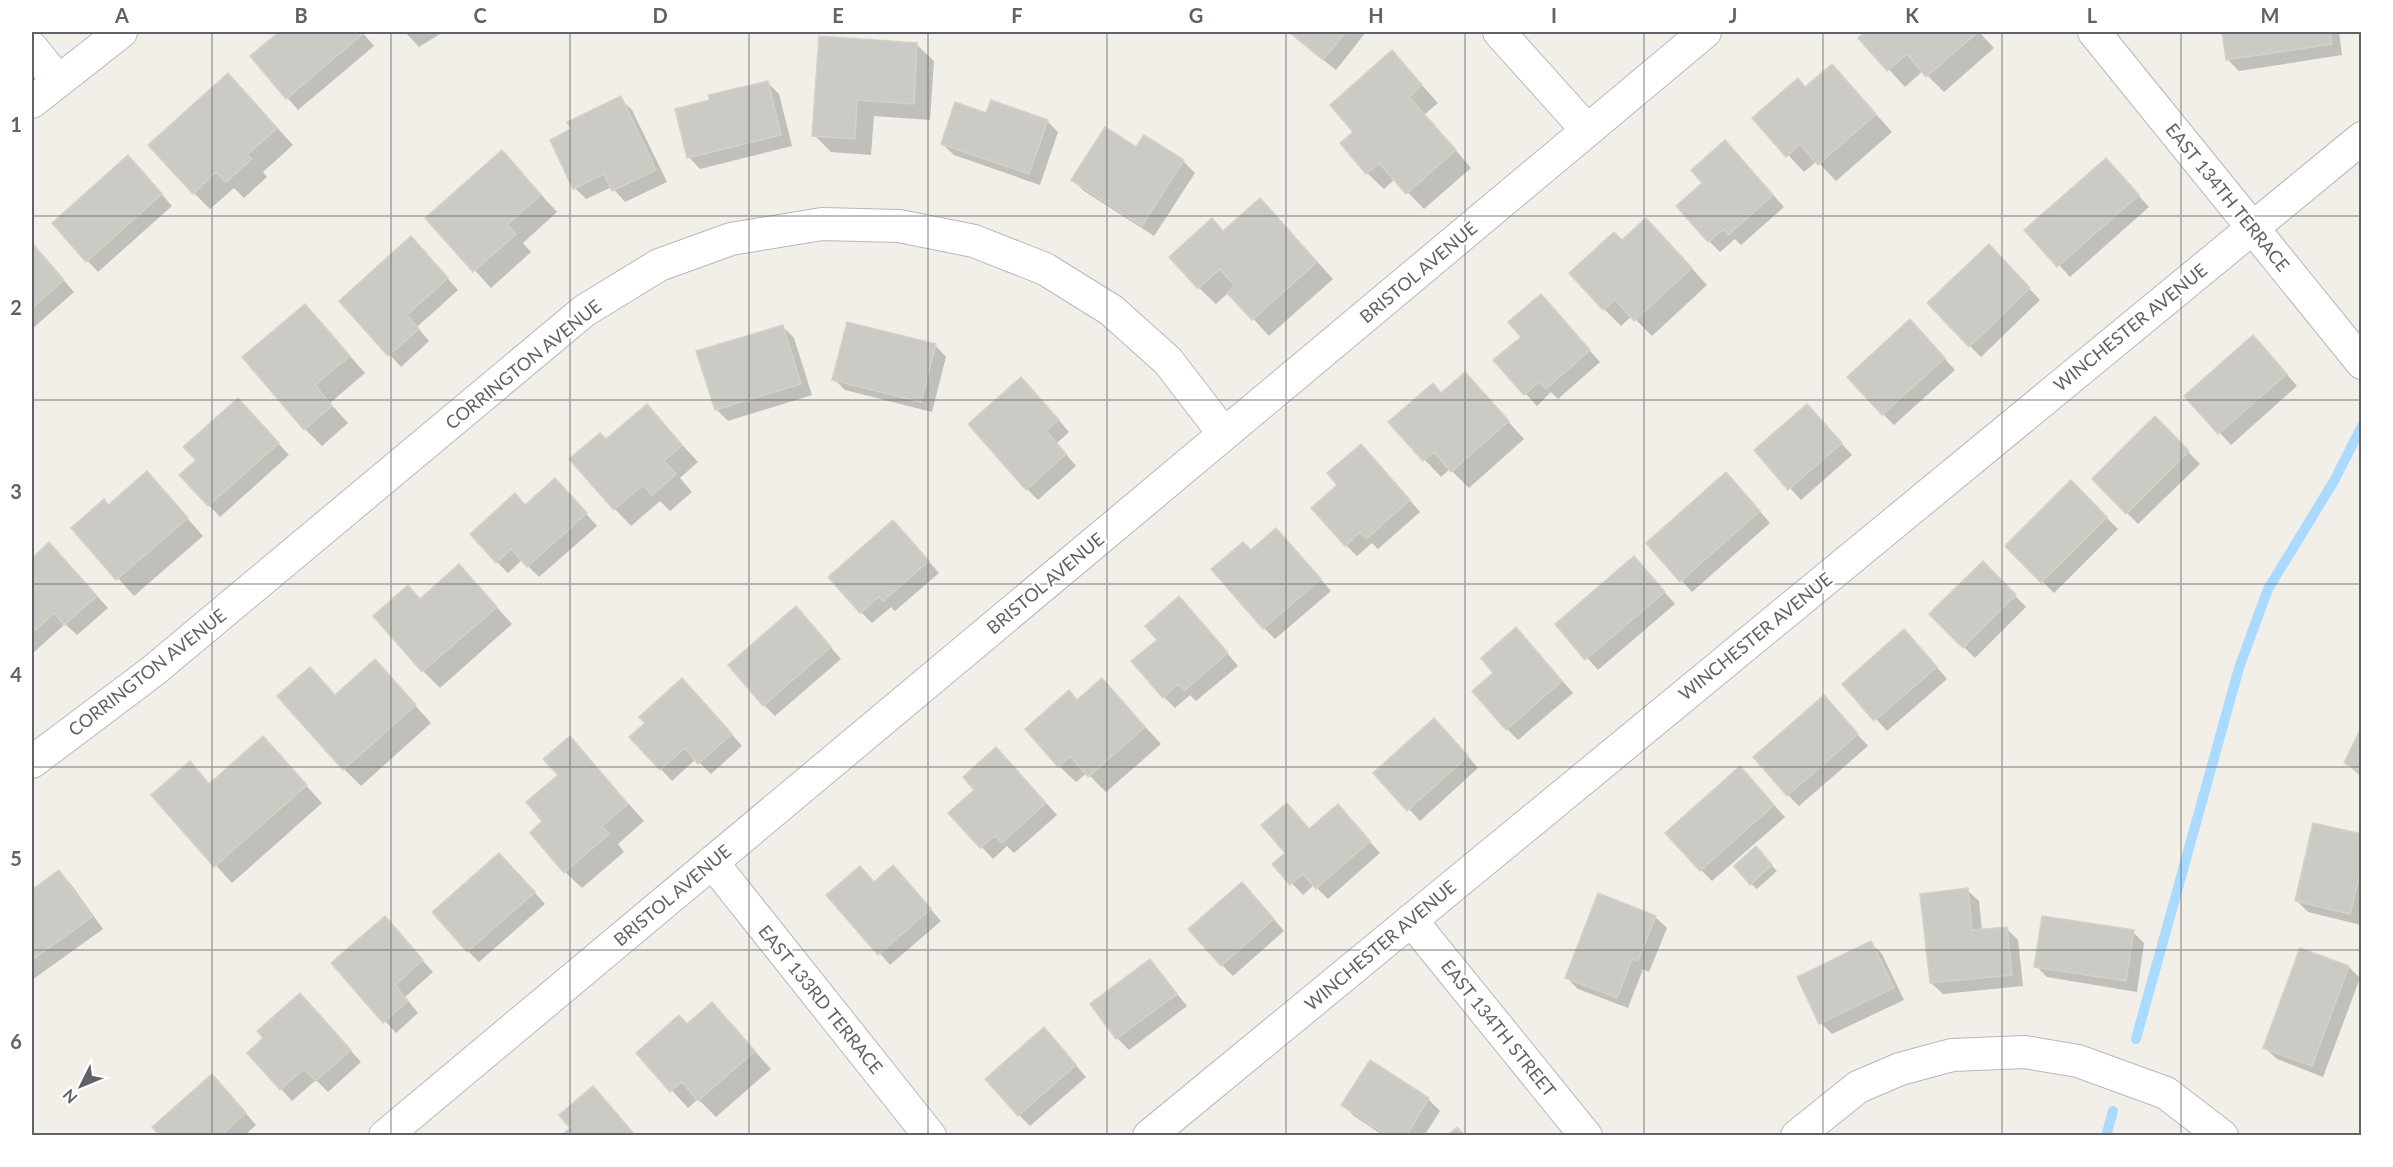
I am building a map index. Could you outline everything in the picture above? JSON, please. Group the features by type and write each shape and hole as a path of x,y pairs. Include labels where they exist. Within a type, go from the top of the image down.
{"street":[{"path":"32,102 121,32"},
{"path":"1499,32 1587,130"},
{"name":"BRISTOL AVENUE","path":"385,1136 1705,32"},
{"name":"EAST 134TH TERRACE","path":"2094,32 2361,363"},
{"path":"32,48 58,81"},
{"name":"WINCHESTER AVENUE","path":"1149,1136 2361,138"},
{"name":"CORRINGTON AVENUE","path":"32,762 153,671 584,311 659,265 731,239 822,224 899,226 974,241 1045,269 1110,310 1168,361 1224,434"},
{"name":"EAST 133RD TERRACE","path":"712,862 930,1136"},
{"name":"EAST 134TH STREET","path":"1411,920 1586,1136"},
{"path":"1797,1136 1858,1088 1900,1069 1952,1054 2025,1052 2078,1061 2166,1093 2222,1136"}],"building":[{"path":"279,32 364,33 286,99 250,56"},
{"path":"1289,32 1346,32 1323,60"},
{"path":"1865,32 1978,32 1926,77 1907,54 1887,71 1858,38"},
{"path":"2222,32 2330,32 2332,44 2226,60"},
{"path":"819,36 917,43 914,104 857,100 855,139 812,136"},
{"path":"1392,50 1422,85 1409,97 1456,150 1406,194 1379,163 1366,174 1340,143 1353,132 1330,105"},
{"path":"1832,64 1876,114 1818,165 1800,144 1786,157 1752,118 1798,78 1805,87"},
{"path":"228,73 277,128 247,155 252,159 226,182 216,172 193,194 148,145"},
{"path":"768,81 781,135 687,158 675,109 710,100 708,95"},
{"path":"621,96 656,170 612,191 604,174 573,189 550,140 571,129 567,122"},
{"path":"991,100 1048,120 1029,174 941,144 955,102 986,113"},
{"path":"1105,127 1136,147 1144,135 1184,160 1142,226 1071,180"},
{"path":"1725,140 1773,195 1728,235 1724,229 1708,242 1676,206 1702,183 1691,170"},
{"path":"502,150 541,195 507,225 516,234 473,272 425,218"},
{"path":"128,155 162,194 86,262 52,223"},
{"path":"2106,158 2139,195 2057,267 2024,230"},
{"path":"1260,198 1317,262 1252,320 1227,293 1235,286 1220,269 1198,289 1169,257 1212,218 1223,231"},
{"path":"1646,218 1692,268 1634,321 1615,300 1603,310 1569,273 1614,232 1622,240"},
{"path":"411,236 448,278 407,315 419,329 388,356 339,301"},
{"path":"32,243 64,280 32,308"},
{"path":"1989,244 2030,288 1969,347 1927,303"},
{"path":"1541,294 1590,350 1546,389 1539,382 1524,395 1493,360 1521,337 1508,322"},
{"path":"305,304 350,356 315,385 332,406 304,430 242,357"},
{"path":"1910,319 1945,358 1882,415 1847,377"},
{"path":"847,322 936,344 921,402 832,380"},
{"path":"783,325 801,384 715,410 696,351"},
{"path":"2253,335 2287,374 2218,434 2184,396"},
{"path":"1465,372 1509,421 1451,472 1434,452 1423,461 1388,422 1433,383 1441,393"},
{"path":"1021,377 1059,420 1046,431 1066,454 1026,490 968,424"},
{"path":"238,398 279,443 208,506 179,475 196,460 183,447"},
{"path":"647,404 682,445 664,461 676,474 652,495 643,485 614,510 569,459 600,433 606,439"},
{"path":"1807,404 1842,443 1788,490 1754,450"},
{"path":"2155,416 2189,451 2126,514 2092,479"},
{"path":"1361,444 1410,500 1366,539 1360,532 1345,546 1311,508 1337,485 1327,473"},
{"path":"147,471 188,518 116,580 71,528 104,499 108,505"},
{"path":"1726,472 1760,511 1680,582 1646,543"},
{"path":"555,478 587,513 527,567 511,549 496,563 470,534 515,493 525,505"},
{"path":"2071,480 2107,517 2041,583 2005,546"},
{"path":"893,520 929,561 883,601 879,597 860,613 828,577"},
{"path":"1276,528 1321,579 1263,629 1211,569 1243,542 1251,550"},
{"path":"49,542 97,596 64,625 54,613 32,633 32,558"},
{"path":"1634,556 1665,592 1585,660 1555,624"},
{"path":"1983,561 2016,595 1963,648 1929,614"},
{"path":"459,564 497,607 422,672 373,616 408,585 420,599"},
{"path":"1179,596 1228,653 1184,691 1178,684 1163,698 1131,661 1157,640 1145,626"},
{"path":"796,606 831,647 763,706 728,665"},
{"path":"1516,627 1562,681 1506,730 1472,691 1493,673 1481,658"},
{"path":"1904,629 1937,667 1874,721 1842,684"},
{"path":"375,659 416,705 343,770 277,696 310,667 335,695"},
{"path":"682,678 732,734 698,764 685,748 660,770 629,737 645,723 639,717"},
{"path":"1102,678 1145,727 1088,777 1070,756 1058,767 1025,729 1069,690 1077,700"},
{"path":"1824,695 1858,734 1787,796 1753,757"},
{"path":"1434,718 1468,756 1407,811 1373,773"},
{"path":"2362,726 2362,772 2344,763"},
{"path":"263,736 307,785 214,867 151,795 190,761 209,784"},
{"path":"570,736 628,804 602,826 609,834 564,873 530,833 542,821 526,802 558,775 543,759"},
{"path":"996,747 1046,803 1002,843 995,836 980,848 948,813 974,790 963,777"},
{"path":"1740,766 1774,805 1700,871 1665,833"},
{"path":"1287,803 1309,829 1338,804 1370,841 1316,889 1303,874 1290,885 1272,864 1285,853 1261,825"},
{"path":"2313,823 2362,834 2362,865 2350,914 2295,901"},
{"path":"1756,846 1772,865 1750,885 1734,866"},
{"path":"499,853 535,892 467,952 432,912"},
{"path":"893,865 931,909 878,955 826,895 860,866 874,882"},
{"path":"59,870 92,917 32,960 32,890"},
{"path":"1242,882 1274,919 1221,966 1188,929"},
{"path":"1968,888 1972,930 2007,927 2012,975 1930,983 1920,894"},
{"path":"1598,893 1656,916 1638,961 1632,959 1617,998 1565,978"},
{"path":"385,916 423,960 395,985 408,1001 383,1023 331,963"},
{"path":"2042,916 2134,930 2126,981 2034,967"},
{"path":"1871,941 1894,988 1819,1024 1797,977"},
{"path":"2300,948 2349,966 2312,1066 2263,1048"},
{"path":"1150,959 1177,994 1116,1039 1090,1004"},
{"path":"300,993 351,1050 316,1081 304,1069 280,1090 247,1053 263,1038 257,1031"},
{"path":"712,1002 755,1051 698,1101 682,1082 670,1092 636,1053 679,1015 687,1024"},
{"path":"1044,1027 1076,1065 1018,1116 985,1079"},
{"path":"1370,1060 1429,1098 1406,1136 1388,1136 1341,1105"},
{"path":"212,1074 246,1113 220,1136 160,1136 152,1127"},
{"path":"593,1086 636,1136 561,1136 570,1128 559,1115"},
{"path":"1457,1127 1465,1136 1447,1136"}],"waterway":[{"path":"2136,1039 2239,668 2268,589 2334,481 2362,426"},
{"path":"2106,1136 2113,1111"}]}
